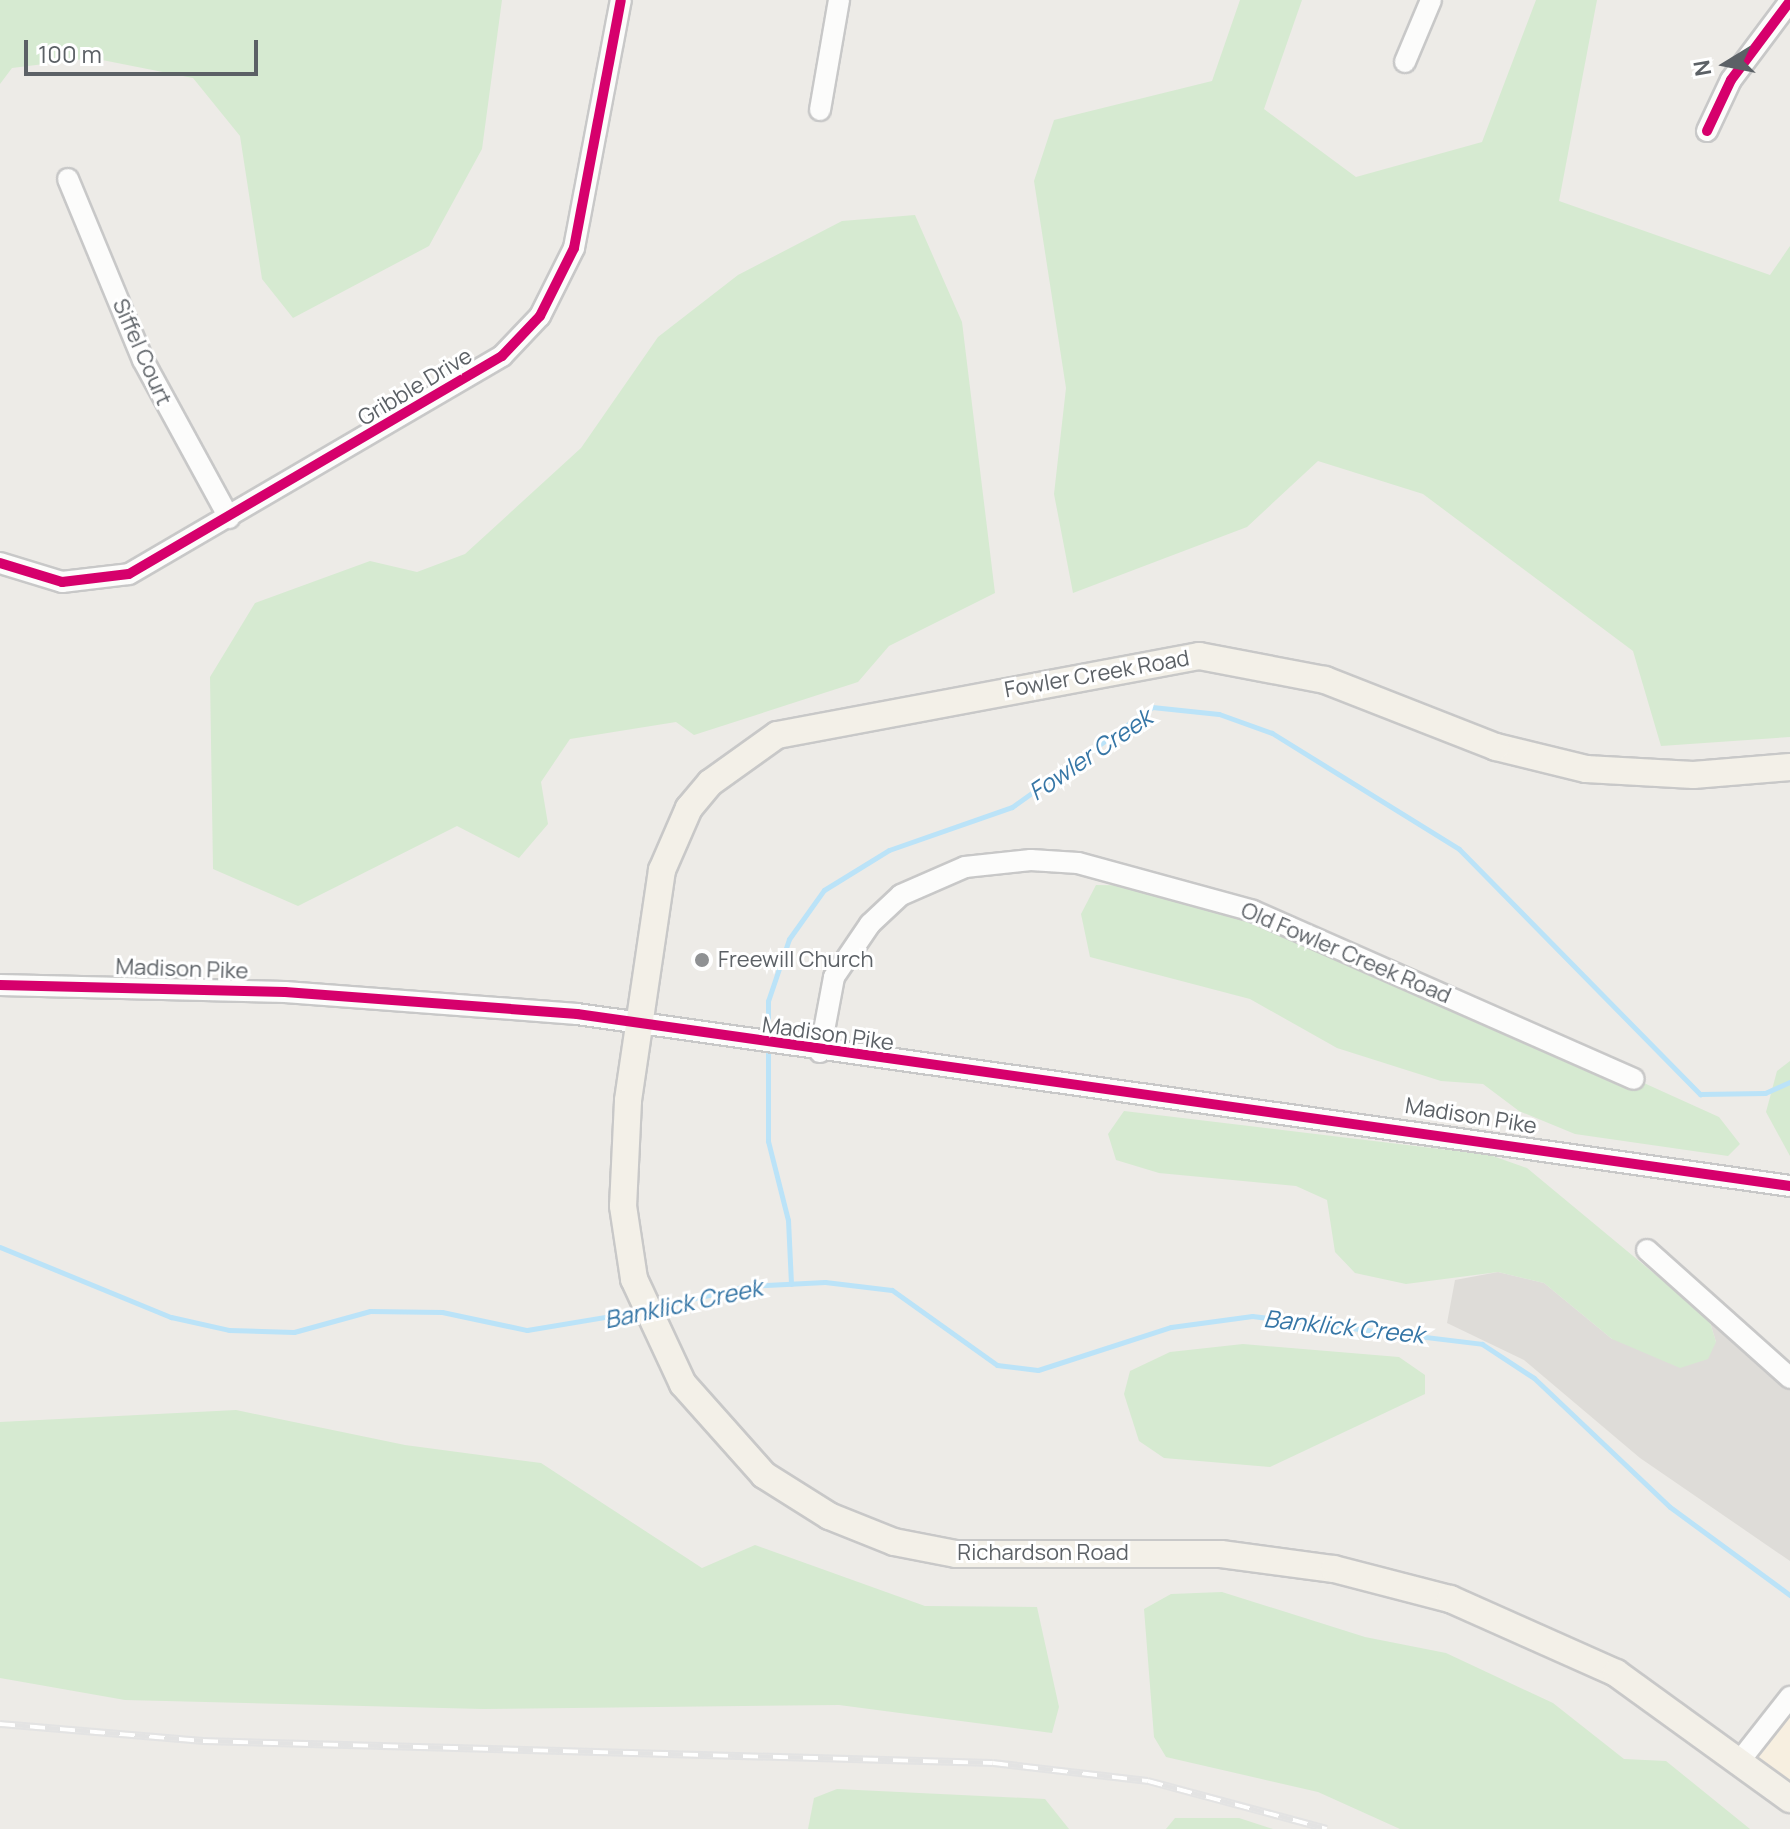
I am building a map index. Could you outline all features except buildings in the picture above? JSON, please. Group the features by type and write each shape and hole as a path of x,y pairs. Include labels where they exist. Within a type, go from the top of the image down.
{"main road":[{"name":"Fowler Creek Road","path":"639,1023 662,870 689,808 760,742 836,719 1199,656 1325,680 1496,747 1586,769 1693,775 1790,767"},
{"name":"Richardson Road","path":"639,1023 623,1206 634,1279 670,1363 710,1421 764,1475 856,1530 956,1554 1221,1554 1397,1584 1556,1642 1742,1758 1790,1799"}],"street":[{"name":"Gribble Drive","path":"0,563 62,582 97,581 129,574 473,377 540,316 574,248 621,0"},
{"path":"820,110 839,0"},
{"path":"1405,62 1431,0"},
{"path":"1707,131 1731,80 1790,1"},
{"name":"Siffel Court","path":"68,179 143,360 229,518"},
{"name":"Old Fowler Creek Road","path":"820,1052 834,977 870,924 901,895 965,867 1031,860 1078,863 1253,911 1634,1079"},
{"name":"Madison Pike","path":"0,985 452,1002 639,1023 797,1050 1408,1126 1790,1186"},
{"path":"1647,1250 1790,1378"},
{"path":"1742,1758 1790,1697"}],"shaded area":[{"path":"1498,1272 1544,1283 1612,1339 1716,1342 1709,1319 1716,1313 1790,1378 1790,1561 1640,1458 1524,1360 1447,1323 1455,1280"},
{"path":"1790,1697 1790,1799 1742,1758"}],"green space":[{"path":"0,0 502,0 482,149 429,246 293,318 262,279 240,136 193,78 92,58 12,68 0,84"},
{"path":"1240,0 1302,0 1264,109 1356,177 1482,142 1536,0 1597,0 1559,201 1770,275 1790,246 1790,737 1661,746 1633,651 1423,494 1318,461 1247,527 1073,593 1054,494 1066,388 1034,181 1054,120 1212,81"},
{"path":"915,215 962,322 995,593 889,646 858,682 694,735 676,722 570,739 541,782 548,824 519,858 457,826 298,906 213,869 210,677 255,603 370,561 417,572 465,554 581,448 658,337 738,275 842,221"},
{"path":"1096,885 1171,886 1412,978 1719,1117 1740,1144 1728,1156 1575,1134 1519,1111 1483,1084 1441,1081 1337,1048 1250,999 1090,957 1081,914"},
{"path":"1790,1061 1790,1156 1766,1112 1777,1071"},
{"path":"1124,1111 1490,1155 1527,1168 1709,1319 1716,1342 1708,1359 1680,1368 1612,1339 1544,1283 1498,1272 1406,1284 1355,1273 1335,1252 1327,1200 1296,1186 1159,1173 1116,1160 1108,1134"},
{"path":"1243,1344 1399,1357 1425,1375 1425,1394 1270,1467 1164,1458 1139,1441 1124,1394 1130,1371 1170,1352"},
{"path":"236,1410 405,1445 541,1463 702,1568 755,1545 925,1606 1037,1607 1059,1707 1052,1733 839,1705 483,1709 125,1700 0,1678 0,1422"},
{"path":"1222,1592 1365,1637 1446,1653 1553,1703 1624,1759 1666,1761 1750,1829 1400,1829 1318,1792 1166,1757 1154,1737 1144,1609 1171,1594"},
{"path":"837,1789 1045,1799 1069,1829 808,1829 814,1798"},
{"path":"1175,1818 1239,1818 1273,1829 1166,1829"}],"waterway":[{"name":"Fowler Creek","path":"768,1035 768,1001 789,939 824,890 889,850 1012,807 1152,707 1219,714 1272,733 1459,849 1700,1094 1765,1093 1790,1082"},
{"name":"Fowler Creek","path":"768,1045 768,1141 788,1220 791,1284"},
{"name":"Banklick Creek","path":"0,1247 171,1317 229,1330 294,1332 370,1311 442,1312 527,1330 641,1311"},
{"name":"Banklick Creek","path":"654,1308 746,1286 825,1282 892,1290 997,1365 1038,1370 1171,1327 1252,1316 1482,1344 1534,1378 1670,1507 1790,1595"}],"railway":[{"path":"0,1724 203,1741 993,1763 1148,1781 1327,1829"}],"cycle path":[{"path":"0,563 62,582 129,574 502,356 540,316 574,248 621,0"},
{"path":"1707,131 1731,80 1790,1"},
{"path":"0,985 285,992 577,1014 1790,1186"}],"place":[{"name":"Freewill Church","path":"702,960"}]}
